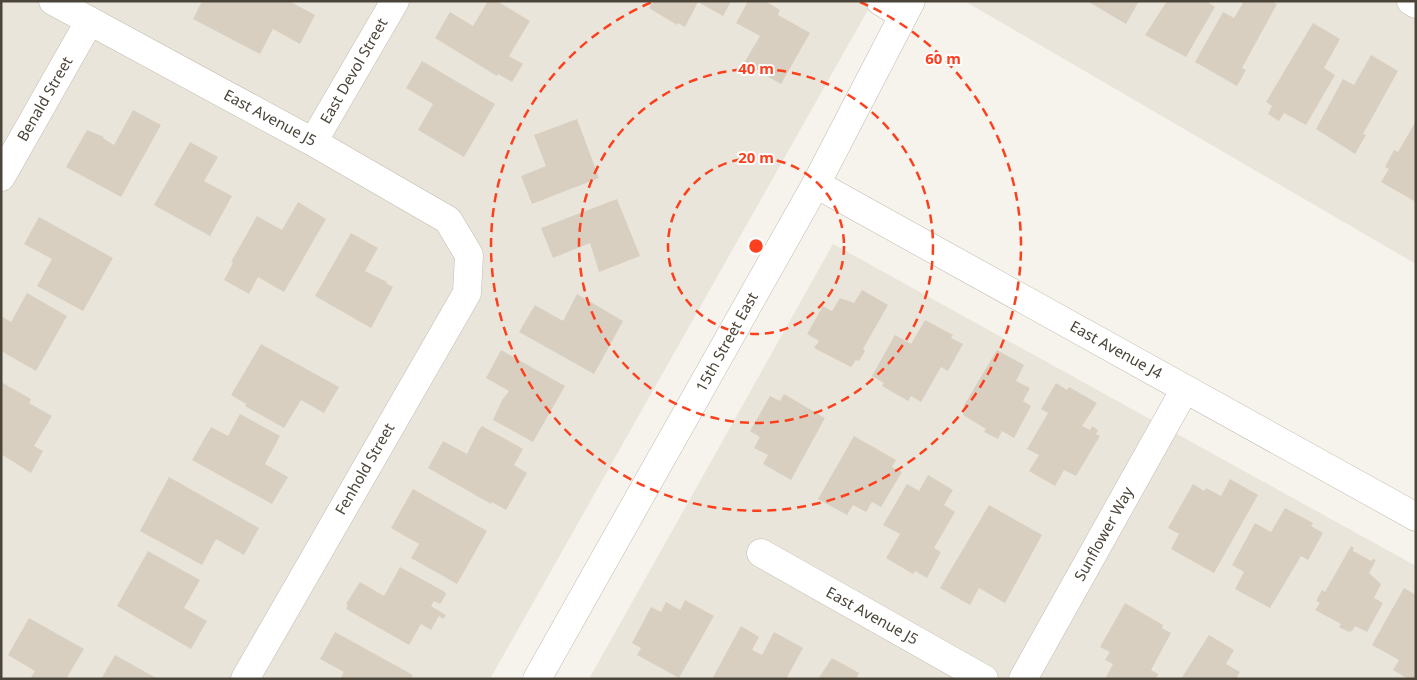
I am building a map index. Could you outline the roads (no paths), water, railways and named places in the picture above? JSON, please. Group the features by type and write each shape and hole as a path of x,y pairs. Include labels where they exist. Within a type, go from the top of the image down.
{"street":[{"name":"East Avenue J5","path":"53,1 314,142 448,220 469,255"},
{"name":"East Devol Street","path":"314,142 395,1"},
{"path":"880,1 907,8"},
{"path":"1411,1 1416,4"},
{"name":"15th Street East","path":"536,679 816,184 907,8"},
{"name":"Benald Street","path":"1,177 89,22"},
{"name":"East Avenue J4","path":"816,184 1416,517"},
{"name":"Fenhold Street","path":"245,679 467,293 469,255"},
{"name":"Sunflower Way","path":"1023,679 1185,389"},
{"name":"East Avenue J5","path":"761,553 984,679"}]}
